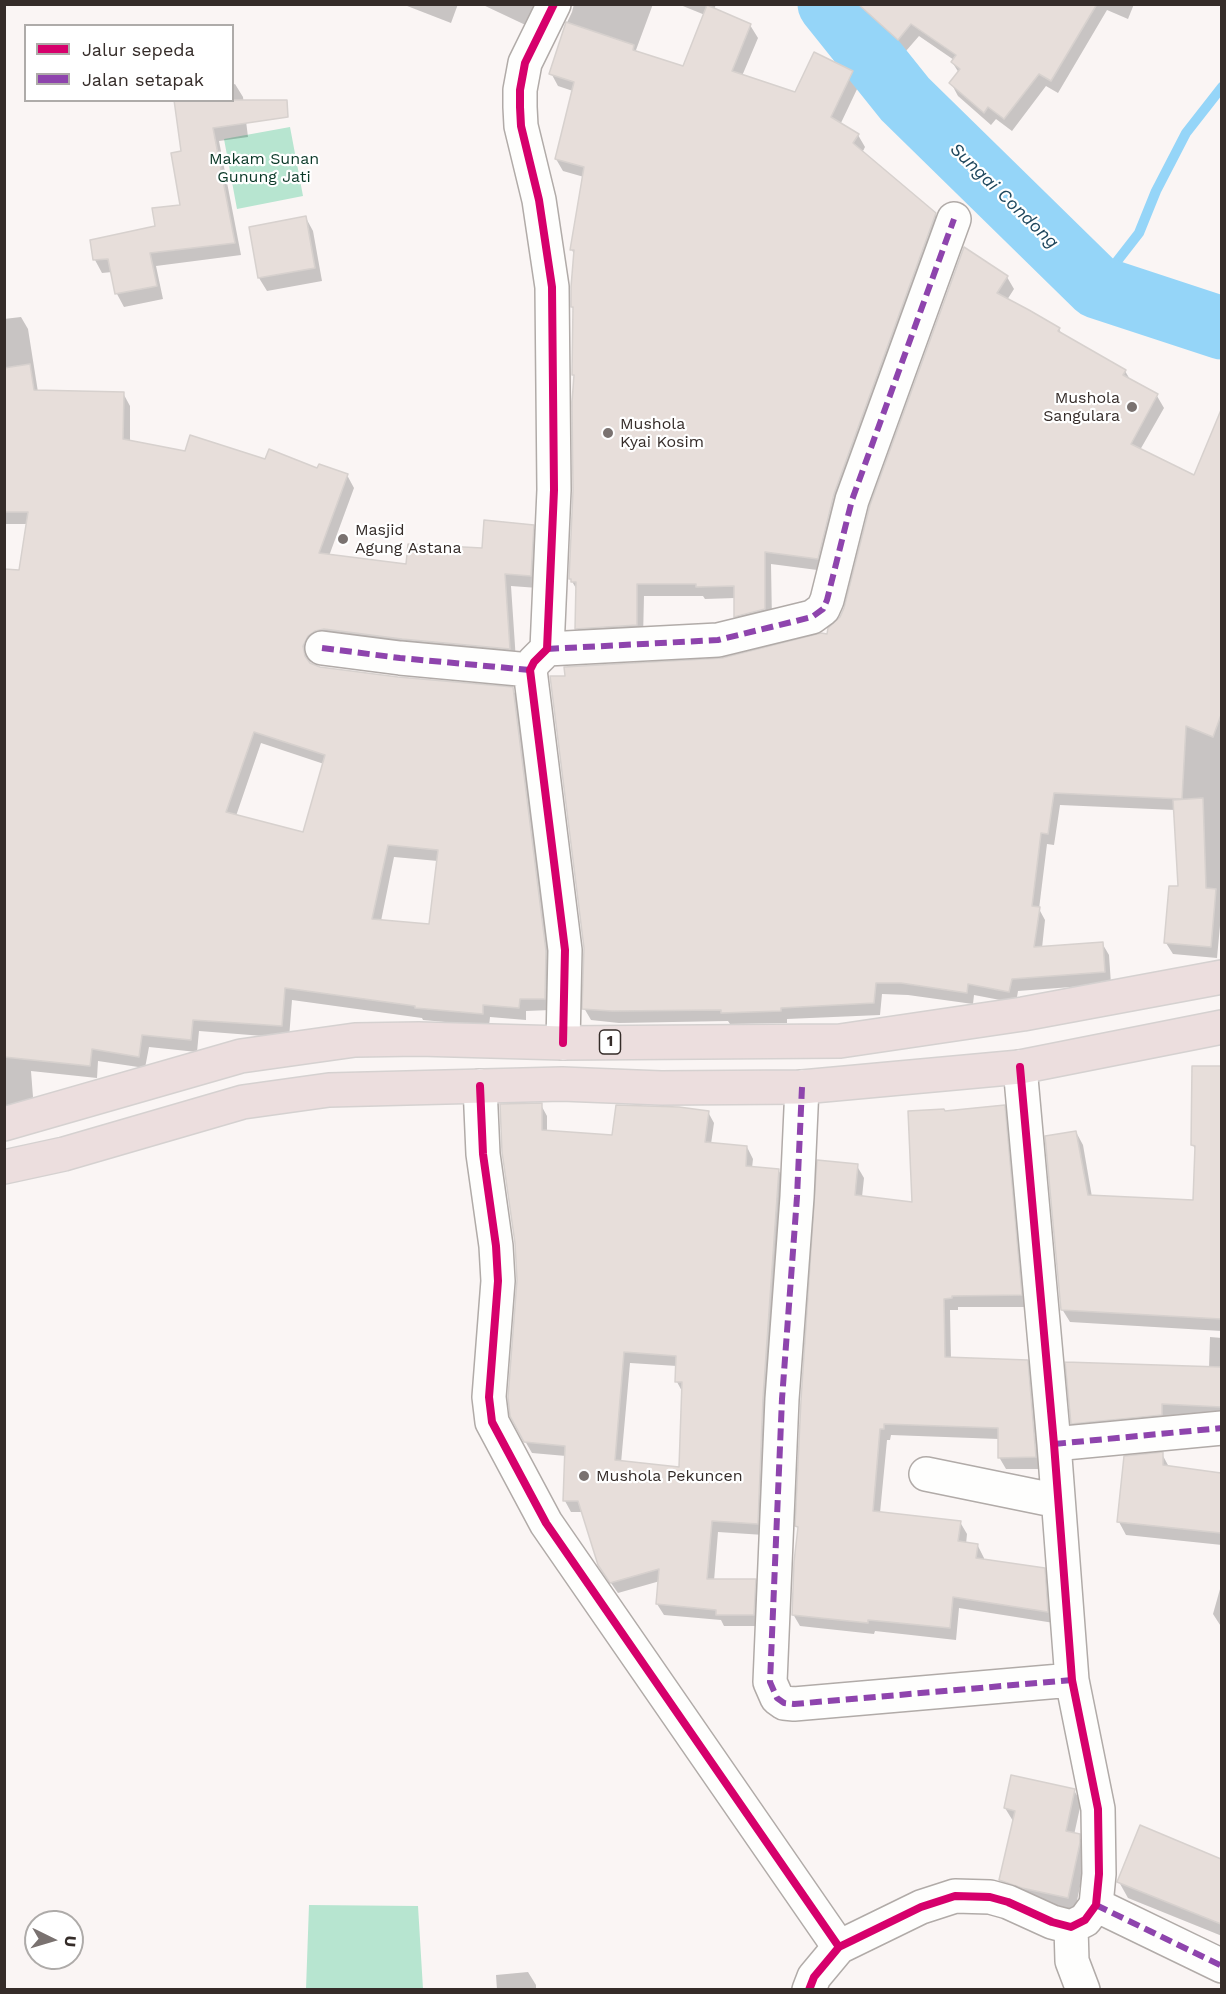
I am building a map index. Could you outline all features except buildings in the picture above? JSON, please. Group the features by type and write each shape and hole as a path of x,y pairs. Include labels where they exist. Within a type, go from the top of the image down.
{"highway":[{"name":"1","path":"4,1124 241,1056 355,1040 419,1039 563,1043 840,1041 1023,1014 1221,977"},
{"path":"4,1167 64,1154 243,1102 329,1090 562,1084 661,1088 802,1087 1020,1067 1221,1027"}],"street":[{"path":"554,4 525,63 520,90 520,107 521,126 539,200 552,287 554,490 539,660 564,950 563,1043"},
{"path":"322,648 400,658 539,660 718,640 812,617 823,609 827,600 852,500 954,219"},
{"path":"809,1989 814,1977 838,1947 921,1907 955,1896 990,1897 1008,1902 1052,1922 1071,1927 1085,1920 1096,1905 1099,1874 1098,1809 1072,1680 1054,1444 1020,1067"},
{"path":"480,1086 483,1154 496,1246 498,1281 489,1397 492,1422 546,1523 838,1947"},
{"path":"802,1087 797,1197 782,1399 770,1671 770,1682 777,1698 784,1703 794,1704 1072,1680"},
{"path":"1054,1444 1221,1428"},
{"path":"926,1474 1058,1501"},
{"path":"1096,1905 1221,1966"},
{"path":"1071,1927 1072,1980"}],"green space":[{"name":"Makam Sunan Gunung Jati","path":"290,127 303,196 237,209 224,139"},
{"path":"309,1905 418,1906 423,1989 306,1989"}],"waterway":[{"name":"Sungai Condong","path":"829,4 905,99 1097,287 1222,328"},
{"path":"1097,287 1139,233 1156,191 1186,133 1222,87"}],"marked path":[{"path":"547,649 718,640 812,617 823,609 852,500 954,219"},
{"path":"322,648 530,670"},
{"path":"802,1087 797,1197 782,1399 770,1682 777,1698 784,1703 794,1704 1072,1680"},
{"path":"1054,1444 1222,1428"},
{"path":"1096,1905 1222,1966"}],"cycle path":[{"path":"554,4 525,63 520,90 520,107 521,126 539,200 552,287 554,490 547,649 534,662 530,670 565,950 563,1043"},
{"path":"809,1990 814,1977 839,1947 921,1907 955,1896 990,1897 1008,1902 1052,1922 1071,1927 1085,1920 1096,1905 1099,1874 1098,1809 1072,1680 1054,1444 1020,1067"},
{"path":"480,1086 483,1154 496,1246 498,1281 489,1397 492,1422 546,1523 839,1947"}],"place":[{"name":"Mushola Sangulara","path":"1132,407"},
{"name":"Mushola Kyai Kosim","path":"608,433"},
{"name":"Masjid Agung Astana","path":"343,539"},
{"name":"Mushola Pekuncen","path":"584,1476"}]}
